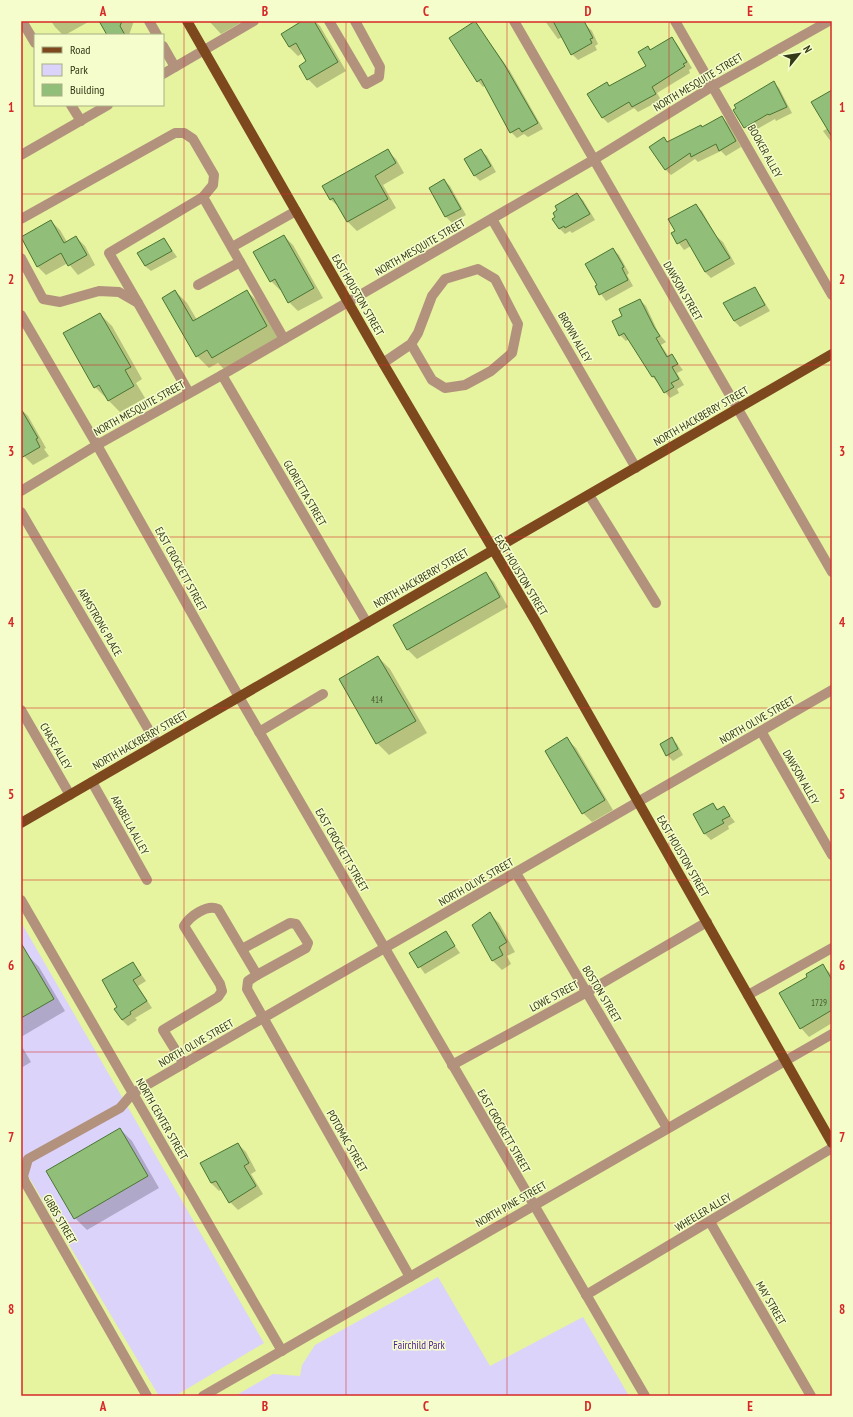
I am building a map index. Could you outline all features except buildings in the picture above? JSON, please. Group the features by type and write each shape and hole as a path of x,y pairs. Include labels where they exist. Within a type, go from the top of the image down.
{"main road":[{"name":"EAST HOUSTON STREET","path":"187,21 492,551 536,622 707,922 784,1061 832,1143"},
{"name":"NORTH HACKBERRY STREET","path":"21,823 738,409 831,357"}],"street":[{"path":"22,21 34,41"},
{"path":"149,21 156,34"},
{"path":"164,73 254,21"},
{"path":"329,21 366,84 379,77 380,66 355,21"},
{"name":"DAWSON STREET","path":"514,21 832,572"},
{"name":"BOOKER ALLEY","path":"675,21 832,295"},
{"name":"NORTH MESQUITE STREET","path":"21,491 97,445 222,375 593,160 713,86 829,21"},
{"path":"164,48 175,67"},
{"path":"72,106 81,121"},
{"path":"21,155 106,106"},
{"path":"21,219 175,133 184,133 192,139 214,175 213,185 203,197 109,254 189,393"},
{"path":"203,197 284,339"},
{"path":"232,247 296,211"},
{"name":"BROWN ALLEY","path":"492,219 636,468"},
{"path":"21,258 43,299 60,302 99,291 119,292 138,302"},
{"path":"198,286 240,262"},
{"path":"383,363 411,344 418,333 432,296 445,279 478,269 495,279 518,324 512,354 491,371 465,385 445,388 432,380 411,344"},
{"name":"EAST CROCKETT STREET","path":"22,318 97,445 259,732 645,1396"},
{"name":"GLORIETTA STREET","path":"222,375 367,623"},
{"path":"589,495 656,603"},
{"name":"ARMSTRONG PLACE","path":"21,512 157,744"},
{"name":"NORTH OLIVE STREET","path":"133,1093 832,690"},
{"path":"259,732 323,694"},
{"name":"CHASE ALLEY","path":"21,710 70,795"},
{"name":"DAWSON ALLEY","path":"762,731 832,855"},
{"name":"ARABELLA ALLEY","path":"92,782 147,880"},
{"name":"BOSTON STREET","path":"516,872 668,1128"},
{"name":"NORTH CENTER STREET","path":"21,900 282,1351"},
{"path":"184,1064 163,1030 218,997 222,991 220,984 184,926 187,921 205,909 212,907 218,909 257,975 306,948 308,943 300,927 296,924 290,924 242,949"},
{"name":"LOWE STREET","path":"452,1065 587,992 707,922"},
{"path":"748,995 832,948"},
{"name":"POTOMAC STREET","path":"257,975 248,981 247,989 410,1276"},
{"name":"NORTH PINE STREET","path":"203,1396 832,1034"},
{"name":"GIBBS STREET","path":"133,1093 120,1108 28,1159 23,1176 147,1396"},
{"name":"WHEELER ALLEY","path":"586,1295 832,1148"},
{"name":"MAY STREET","path":"710,1222 812,1396"}],"green space":[{"path":"21,922 264,1343 175,1396 159,1396 24,1169 21,1170"},
{"name":"Fairchild Park","path":"438,1277 490,1366 583,1317 629,1396 235,1396 273,1374 300,1376 302,1365 315,1345"}]}
